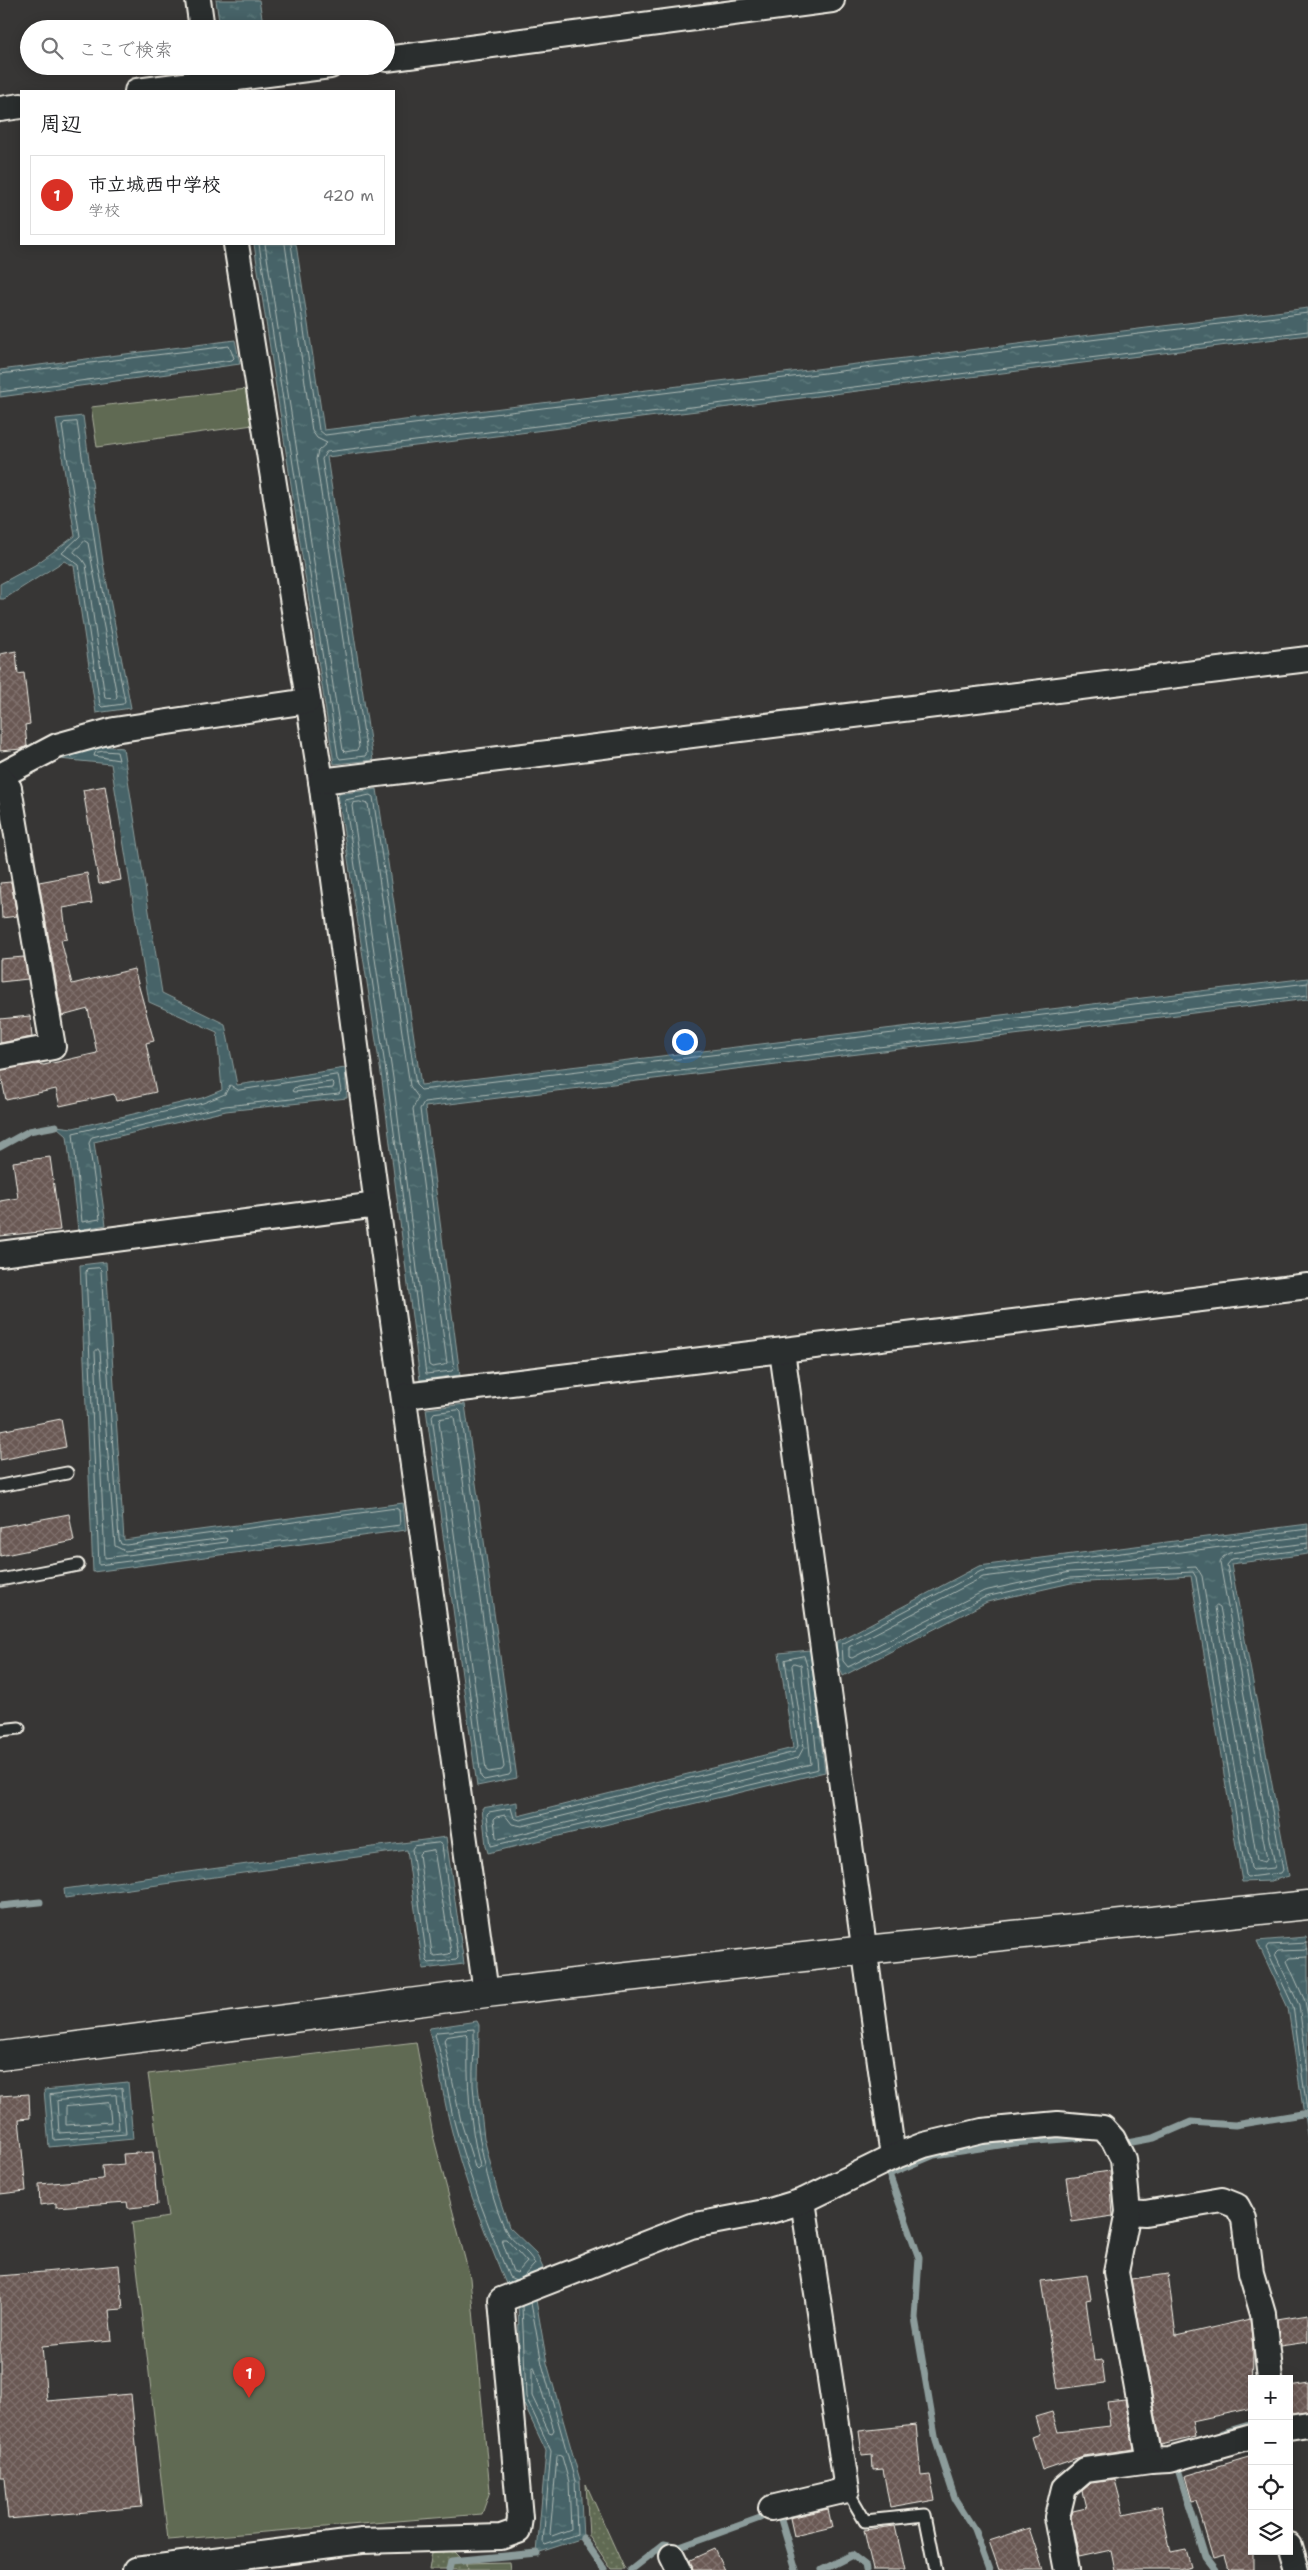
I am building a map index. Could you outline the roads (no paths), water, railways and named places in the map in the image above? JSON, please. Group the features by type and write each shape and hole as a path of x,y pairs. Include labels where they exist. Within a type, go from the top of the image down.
{"street":[{"path":"198,0 201,20"},
{"path":"395,58 832,0"},
{"path":"145,90 253,75"},
{"path":"0,109 20,106"},
{"path":"236,245 322,781 376,1205 405,1396 486,1992"},
{"path":"322,781 1308,659"},
{"path":"0,1057 53,1047 9,788 0,777 56,746 114,730 308,701"},
{"path":"0,1254 376,1205"},
{"path":"405,1396 1308,1286"},
{"path":"782,1351 893,2157"},
{"path":"0,2056 486,1992 866,1950 1308,1905"},
{"path":"135,2570 362,2541 501,2537 518,2531 520,2518 501,2300 691,2226 770,2211 804,2201 893,2157 924,2146 982,2131 1058,2124 1103,2128 1114,2139 1123,2159 1128,2212 1116,2272 1150,2460"},
{"path":"1128,2212 1145,2213 1222,2200 1237,2206 1244,2219 1250,2273 1264,2314 1270,2375"},
{"path":"771,2508 847,2490 804,2201"},
{"path":"1293,2426 1308,2424"},
{"path":"1067,2570 1057,2517 1064,2488 1085,2470 1150,2460 1168,2460 1248,2438"},
{"path":"1292,2555 1296,2570"}],"lane":[{"path":"0,1486 67,1473"},
{"path":"0,1580 78,1565"},
{"path":"0,1730 19,1728"},
{"path":"847,2490 865,2521 926,2515 936,2570"}],"water":[{"path":"216,0 259,0 262,20 219,20"},
{"path":"254,245 296,245 324,430 1308,308 1308,335 327,457 373,760 334,764"},
{"path":"235,340 240,364 0,397 0,370"},
{"path":"83,416 103,563 131,708 96,713 74,566 64,561 4,599 0,599 0,584 35,565 75,536 56,419"},
{"path":"104,746 123,748 162,993 225,1024 237,1085 345,1068 347,1098 226,1111 94,1142 106,1225 78,1230 67,1136 56,1126 73,1128 202,1098 222,1090 217,1032 149,1002 111,764 59,759 25,774 50,758"},
{"path":"377,789 421,1085 1308,978 1308,999 425,1107 460,1375 420,1380 382,1080 338,794"},
{"path":"106,1262 124,1540 403,1503 406,1530 93,1572 80,1265"},
{"path":"465,1404 517,1778 477,1786 426,1409"},
{"path":"1308,1524 1308,1554 1231,1564 1289,1876 1271,1881 1242,1882 1191,1576 1071,1583 987,1602 843,1676 838,1663 836,1642 979,1566"},
{"path":"810,1650 825,1772 488,1853 482,1808 517,1802 518,1816 793,1748 779,1653"},
{"path":"446,1837 464,1964 423,1969 407,1850 65,1898 64,1889"},
{"path":"1306,1937 1308,1954 1308,2142 1288,2008 1257,1941"},
{"path":"477,2021 479,2025 478,2085 484,2138 498,2194 509,2227 536,2253 543,2268 528,2277 531,2296 536,2300 547,2363 580,2480 583,2538 537,2553 546,2451 521,2398 518,2302 512,2284 506,2284 468,2185 455,2145 429,2031 430,2028"},
{"path":"128,2082 133,2139 49,2147 44,2090"}],"waterway":[{"path":"0,1147 29,1131 56,1126"},
{"path":"0,1906 40,1902"},
{"path":"1127,2143 1154,2138 1191,2122 1235,2125 1308,2113"},
{"path":"989,2570 974,2529 955,2499 936,2441 915,2318 919,2258 889,2174 934,2155 1013,2143 1089,2137"},
{"path":"1222,2433 1248,2425"},
{"path":"1178,2469 1205,2557 1215,2570"},
{"path":"780,2516 796,2570"},
{"path":"631,2570 664,2544 680,2547 760,2518"},
{"path":"583,2538 605,2570"},
{"path":"449,2570 451,2561 537,2553"},
{"path":"822,2570 852,2555 865,2565 866,2570"}],"place":[{"name":"市立城西中学校","path":"249,2398"}]}
